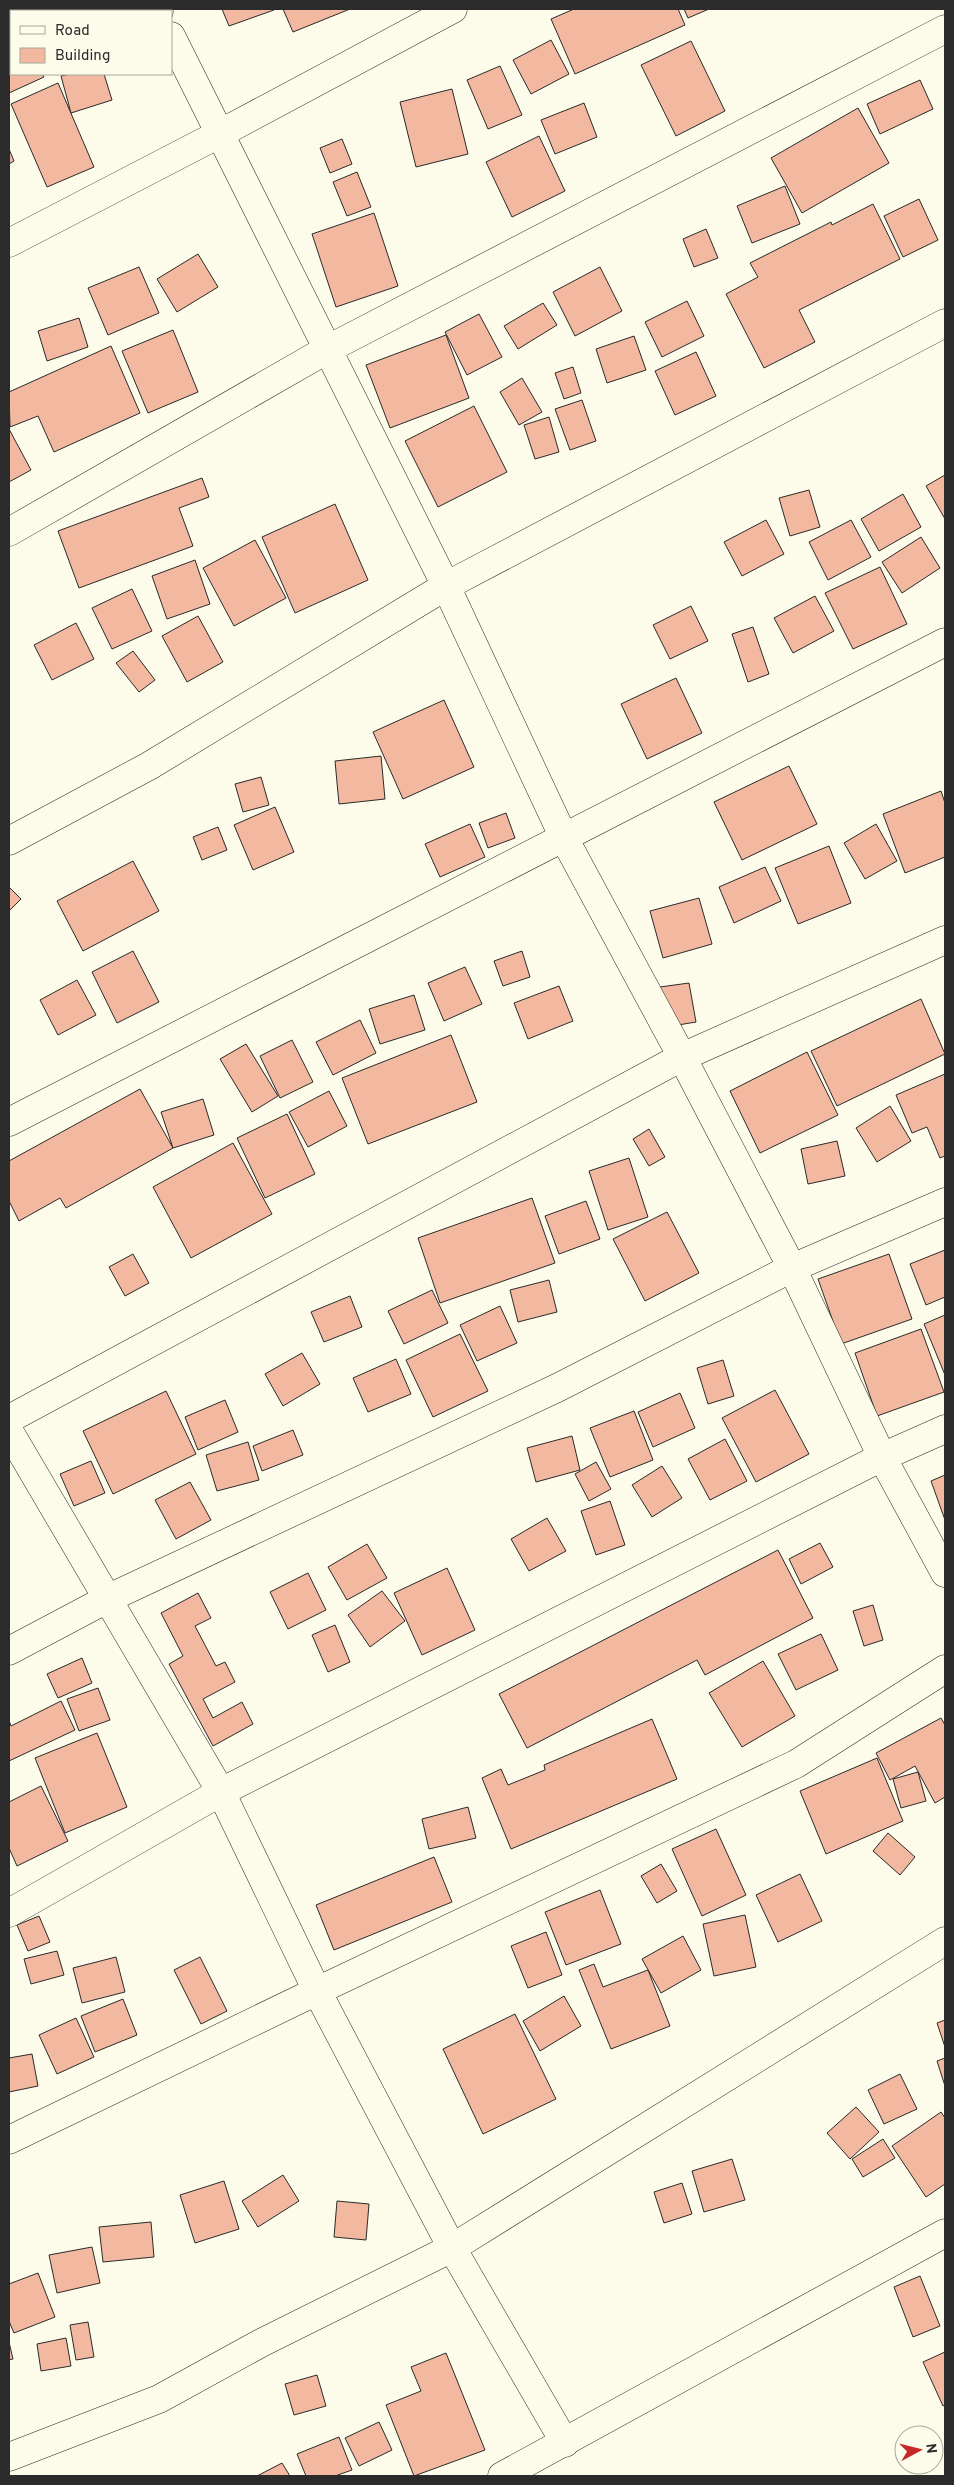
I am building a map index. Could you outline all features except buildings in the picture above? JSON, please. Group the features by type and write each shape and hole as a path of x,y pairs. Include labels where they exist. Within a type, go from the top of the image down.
{"street":[{"path":"9,243 221,133 453,9"},
{"path":"9,532 328,348 945,29"},
{"path":"172,38 446,586 564,838 682,1057 792,1268 882,1457 945,1573"},
{"path":"9,841 149,766 446,586 945,323"},
{"path":"9,1122 945,642"},
{"path":"9,1419 682,1057 945,940"},
{"path":"9,1651 107,1599 557,1388 792,1268 945,1202"},
{"path":"9,1913 221,1792 882,1457 945,1429"},
{"path":"9,1430 221,1792 317,1991 452,2248 566,2443"},
{"path":"9,2140 317,1991 796,1764 945,1669"},
{"path":"9,2457 159,2399 261,2343 452,2248 945,1941"},
{"path":"502,2476 566,2443 945,2233"}]}
